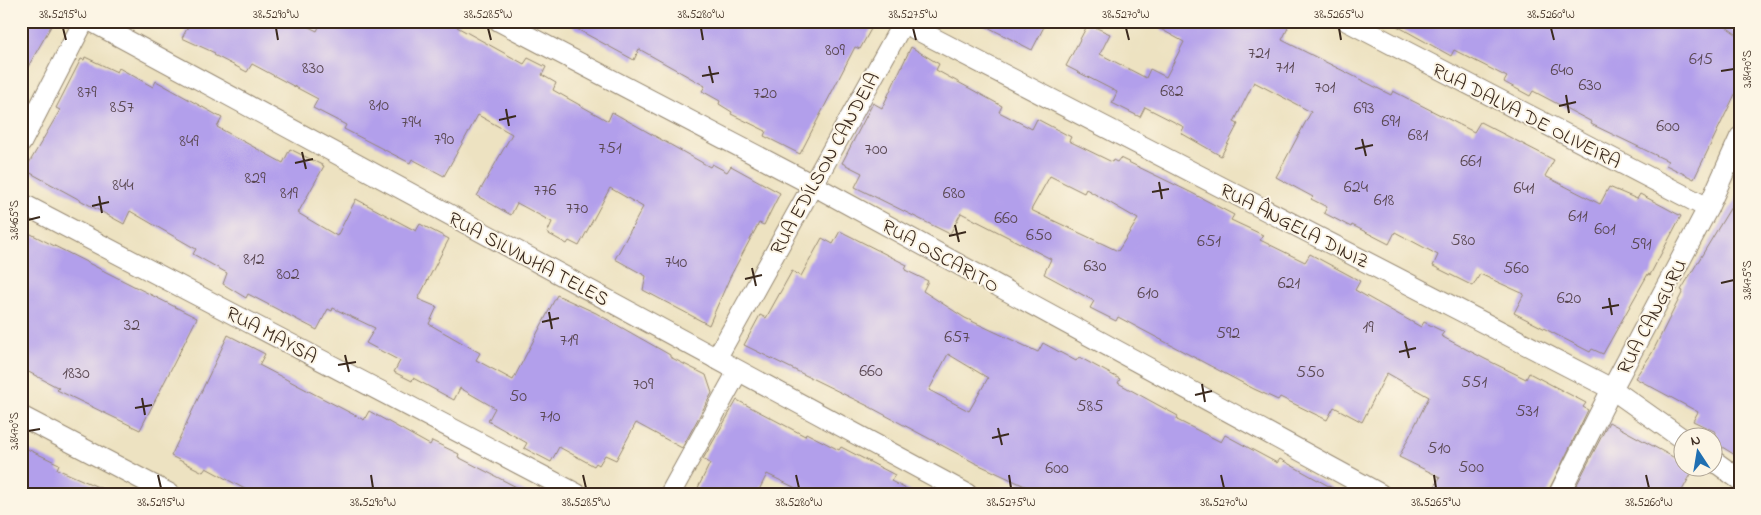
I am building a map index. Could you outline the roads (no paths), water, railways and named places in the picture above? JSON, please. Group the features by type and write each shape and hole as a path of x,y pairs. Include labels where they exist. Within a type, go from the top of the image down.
{"street":[{"path":"21,142 84,21"},
{"name":"RUA SILVINHA TELES","path":"92,21 967,494"},
{"name":"RUA OSCARITO","path":"498,21 811,184 1380,494"},
{"name":"RUA DALVA DE OLIVEIRA","path":"1347,21 1708,208"},
{"name":"RUA EDÍLSON CANDEIA","path":"716,359 902,22"},
{"name":"RUA ÂNGELA DINIZ","path":"902,22 1612,389 1674,433"},
{"name":"RUA CANGURU","path":"1560,494 1612,389 1708,208 1735,166 1740,137"},
{"name":"RUA MAYSA","path":"21,203 577,494"},
{"path":"670,494 738,370"},
{"path":"21,416 170,494"},
{"path":"1724,468 1740,480"}]}
